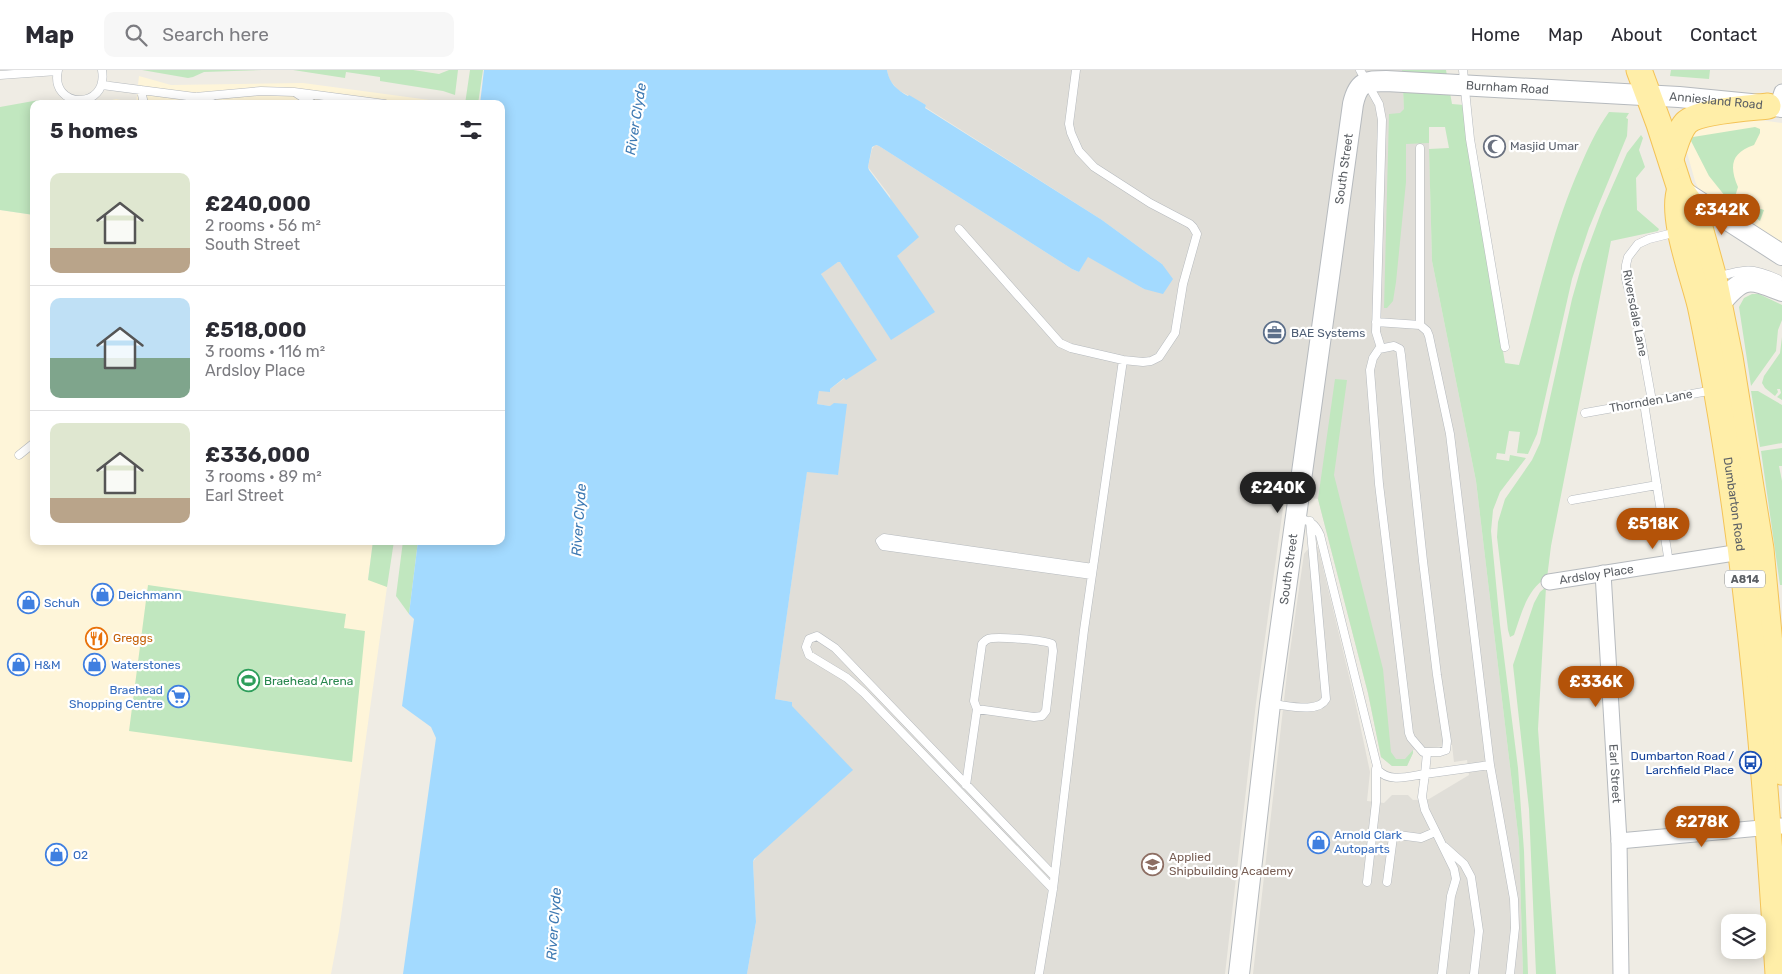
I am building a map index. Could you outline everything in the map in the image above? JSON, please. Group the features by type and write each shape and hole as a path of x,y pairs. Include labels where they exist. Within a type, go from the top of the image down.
{"main road":[{"name":"Dumbarton Road","path":"1639,70 1671,158 1680,189 1677,203 1681,231 1700,307 1751,551"},
{"path":"1671,158 1683,126 1690,120 1707,114 1777,103"},
{"name":"Dumbarton Road","path":"1680,189 1687,196 1695,213 1714,278 1730,357 1776,773 1775,827 1778,974"}],"street":[{"name":"Burnham Road","path":"1366,74 1464,78 1648,95"},
{"name":"South Street","path":"1239,974 1270,704 1303,520 1353,104 1366,74"},
{"name":"Anniesland Road","path":"1648,95 1777,103"},
{"path":"1680,189 1782,256"},
{"path":"1720,304 1734,288 1746,282 1756,281 1782,291"},
{"name":"Ardsloy Place","path":"1549,582 1751,551"},
{"name":"Earl Street","path":"1603,573 1619,840 1621,974"},
{"path":"1619,840 1775,827"}],"lane":[{"path":"0,76 58,70 57,84 67,100"},
{"path":"65,95 71,99 90,100 102,85 102,70"},
{"path":"959,230 1060,343 1071,348 1124,360 1142,362 1156,359 1162,354 1174,337 1183,284 1197,234 1190,224 1150,203 1094,167 1079,151 1069,124 1076,70"},
{"path":"1366,74 1379,104 1382,120 1376,322 1376,337 1381,348"},
{"path":"1464,78 1470,139 1505,347"},
{"path":"102,85 195,97 261,91 294,92 345,100"},
{"path":"140,90 143,100"},
{"path":"294,92 307,100"},
{"path":"195,97 203,100"},
{"path":"1420,148 1420,325"},
{"name":"Riversdale Lane","path":"1669,563 1657,485 1641,340 1626,279 1626,265 1628,257 1638,244 1649,239 1681,231"},
{"path":"1714,278 1749,270 1760,272 1782,281"},
{"path":"1376,322 1420,325 1427,331 1450,434 1490,765 1514,899 1515,928 1510,974"},
{"path":"1396,346 1400,349 1402,355 1423,562 1437,675 1448,741 1447,748 1443,751 1427,753 1421,750 1409,733 1383,513 1370,370 1373,358 1381,348 1396,346"},
{"path":"1039,974 1053,888 1093,571 1124,360"},
{"name":"Thornden Lane","path":"1585,413 1716,390"},
{"path":"19,455 30,446"},
{"path":"1572,500 1657,485"},
{"path":"1270,704 1313,708 1322,705 1326,699 1303,520"},
{"path":"1303,520 1317,529 1322,544 1355,671 1376,765 1376,796 1367,882"},
{"path":"884,538 1093,571 883,546 880,542 884,538"},
{"path":"1053,888 864,693 847,678 809,655 806,647 809,638 814,636 820,638 835,648 1054,876"},
{"path":"966,785 977,709 974,701 981,647 984,641 997,638 1043,641 1052,644 1053,650 1046,711 1042,716 1034,717 977,709"},
{"path":"1427,753 1423,804 1454,870 1456,879 1451,896 1442,974"},
{"path":"1376,765 1382,775 1386,777 1490,765"},
{"path":"1386,882 1393,837 1398,835 1421,838 1436,832"},
{"path":"1442,844 1464,864 1471,877 1479,931 1474,974"}],"shaded area":[{"name":"BAE Systems","path":"887,70 1402,70 1406,143 1429,143 1432,261 1476,481 1519,842 1523,974 1253,974 1288,665 1304,554 1307,550 1312,547 1318,547 1355,701 1370,772 1367,801 1384,803 1392,795 1408,795 1413,800 1429,799 1469,775 1467,760 1454,762 1452,745 1413,750 1407,766 1392,766 1381,757 1368,693 1318,499 1285,494 1256,703 1225,974 747,974 756,922 753,862 757,856 792,706 792,702 775,699 807,471 837,475 830,406 817,404 819,390 830,389 845,378 821,273 840,262 891,339 897,256 890,196 868,167 872,149 875,145 879,146 1079,272 1088,256 1144,289 1162,264 1102,220 925,107 926,105 898,90 889,79"},
{"path":"139,76 171,85 303,83 430,100 136,100"},
{"path":"1753,119 1782,123 1782,246 1738,214 1726,210 1698,188 1686,149 1692,126"},
{"name":"Braehead Shopping Centre","path":"0,210 30,214 30,545 372,545 368,579 387,587 339,931 331,974 0,974"}],"green space":[{"path":"142,70 262,70 204,72 188,78"},
{"path":"293,70 413,70 439,74 449,70 458,70 455,95 443,91 380,81 380,77 346,72 345,78"},
{"path":"470,70 483,70 479,100 466,100"},
{"path":"1402,70 1446,70 1452,104 1464,105 1467,139 1505,363 1519,365 1561,215 1590,146 1609,112 1629,113 1626,118 1628,119 1627,136 1589,228 1572,279 1537,434 1528,454 1517,453 1520,432 1509,431 1505,454 1497,453 1496,459 1509,461 1510,455 1526,458 1500,492 1493,510 1491,531 1500,625 1518,768 1524,851 1528,974 1523,974 1519,842 1476,481 1432,261 1429,149 1449,148 1445,127 1429,127 1429,143 1406,144 1406,182 1396,282 1393,301 1387,308 1384,308 1389,114 1400,113 1404,109"},
{"path":"1671,70 1710,70 1709,79 1670,76"},
{"path":"30,102 30,214 0,210 0,107"},
{"path":"1755,127 1760,129 1760,133 1754,145 1746,148 1736,156 1734,161 1733,173 1738,187 1734,200 1729,201 1709,176 1690,139"},
{"path":"1641,135 1643,138 1639,150 1645,167 1636,178 1637,210 1659,229 1658,231 1611,241 1551,546 1547,578 1534,588 1522,611 1514,635 1510,637 1497,537 1498,522 1505,499 1532,460 1540,443 1572,299 1582,264 1602,210 1627,153"},
{"path":"1743,203 1764,210 1760,221 1742,206"},
{"path":"1752,294 1759,294 1782,305 1782,320 1778,330 1776,351 1751,386 1739,307 1744,298"},
{"path":"1782,337 1782,400 1777,397 1781,393 1780,389 1777,389 1778,392 1775,396 1762,383 1764,376 1780,353"},
{"path":"1335,379 1347,380 1334,475 1383,669 1391,752 1396,759 1405,759 1413,750 1407,766 1392,766 1381,757 1368,693 1318,499"},
{"path":"1751,391 1758,391 1782,405 1782,443 1760,447"},
{"path":"1782,448 1782,466 1779,466 1782,481 1782,585 1780,585 1761,451"},
{"path":"372,545 393,545 387,587 368,580"},
{"path":"402,545 418,545 409,614 396,596"},
{"name":"Braehead Arena","path":"148,585 346,614 344,628 365,631 352,762 129,731"},
{"path":"1546,587 1538,729 1556,974 1536,974 1529,809 1513,665 1534,603 1540,592"}],"water":[{"name":"River Clyde","path":"484,70 887,70 894,86 900,91 926,105 925,108 1102,220 1162,264 1173,279 1163,294 1144,289 1088,257 1079,272 1072,269 879,146 872,147 869,170 919,237 897,256 935,312 891,340 840,262 821,274 877,360 846,380 844,378 830,389 830,392 819,391 817,404 830,406 834,403 847,404 838,475 807,472 775,699 792,702 792,706 853,770 754,859 756,922 747,974 403,974 436,738 431,727 402,706 414,619 409,614 418,545 505,545 505,100 480,100"}],"place":[{"name":"Masjid Umar","path":"1494,146"},
{"name":"BAE Systems","path":"1275,333"},
{"name":"Deichmann","path":"102,595"},
{"name":"Schuh","path":"28,603"},
{"name":"Greggs","path":"97,638"},
{"name":"H&M","path":"18,665"},
{"name":"Waterstones","path":"95,665"},
{"name":"Braehead Arena","path":"248,681"},
{"name":"Braehead Shopping Centre","path":"179,697"},
{"name":"Dumbarton Road / Larchfield Place","path":"1750,763"},
{"name":"Arnold Clark Autoparts","path":"1318,842"},
{"name":"O2","path":"57,855"},
{"name":"Applied Shipbuilding Academy","path":"1153,864"}]}
